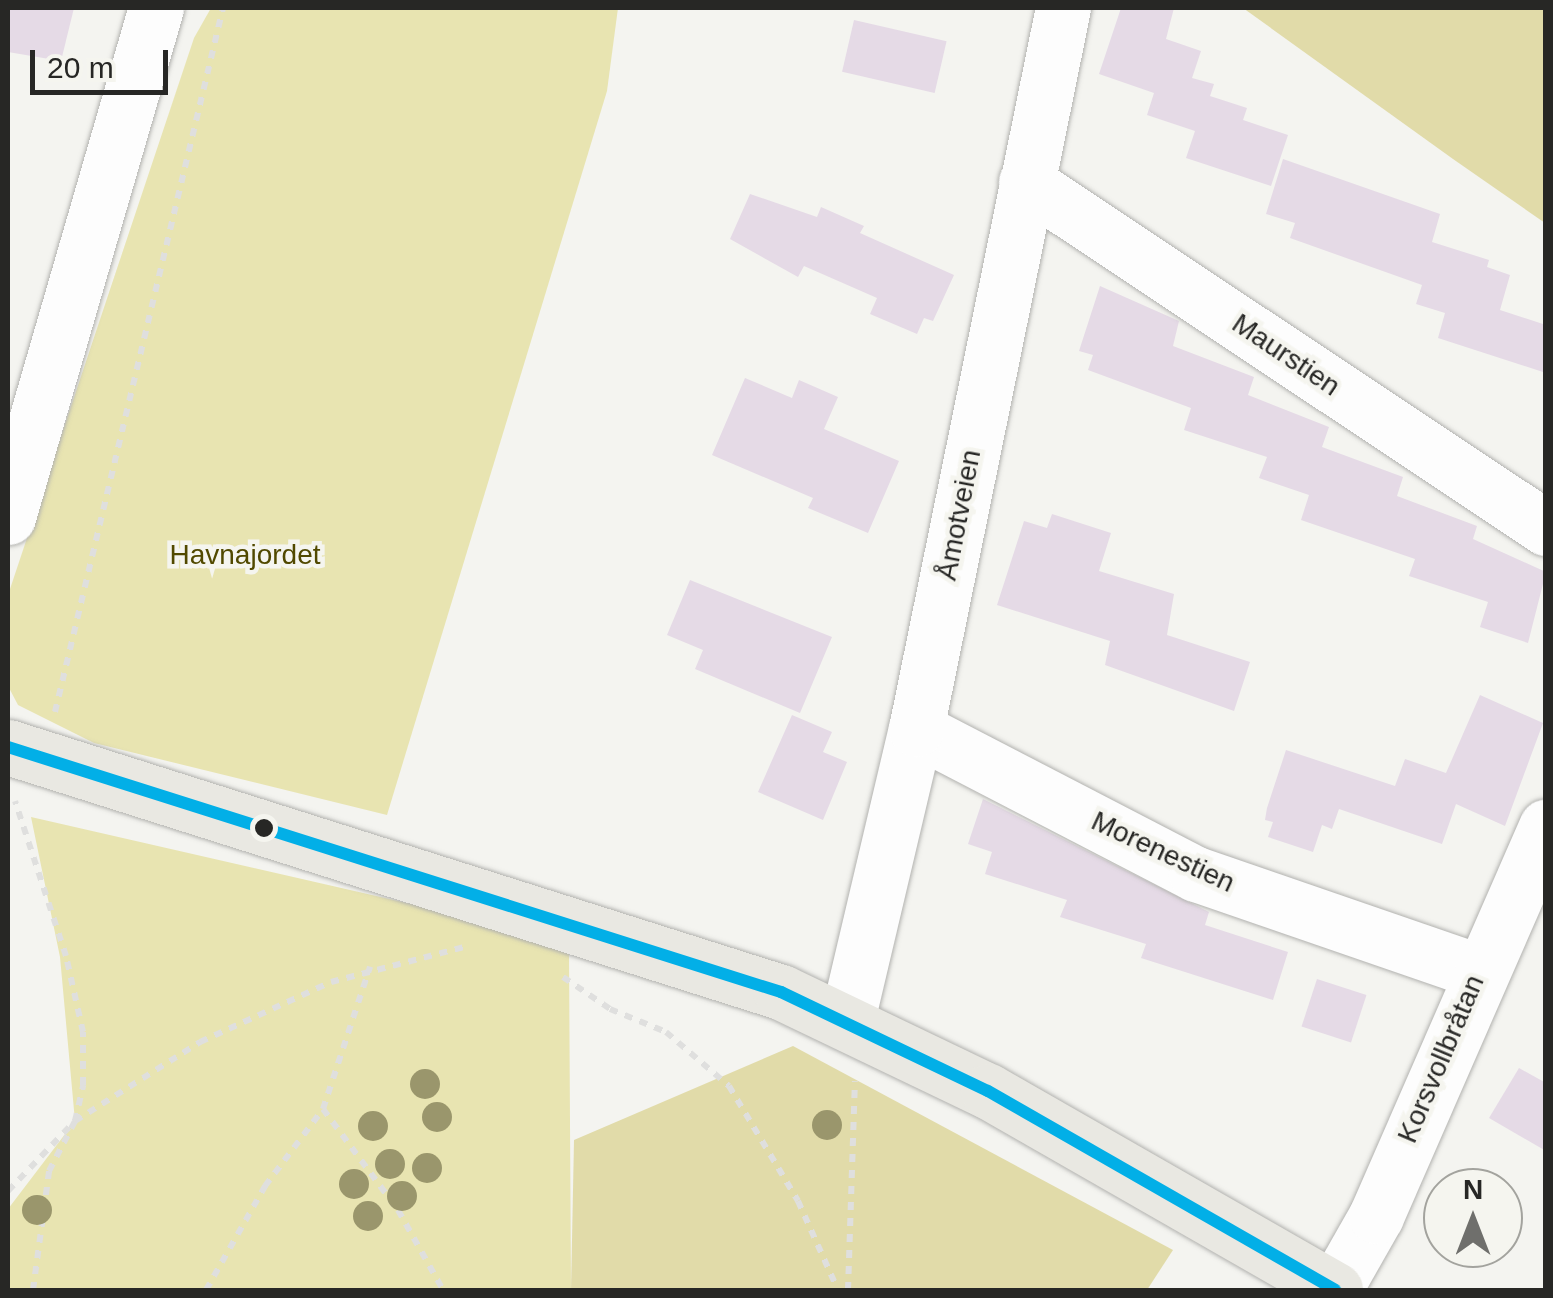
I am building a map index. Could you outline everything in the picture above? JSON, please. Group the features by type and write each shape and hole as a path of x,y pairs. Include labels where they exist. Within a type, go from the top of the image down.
{"main road":[{"path":"24,753 684,958 846,1020 988,1091 1334,1290"}],"street":[{"path":"8,517 156,8"},
{"name":"Åmotveien","path":"846,1020 916,729 1062,8"},
{"name":"Maurstien","path":"1026,182 1546,528"},
{"name":"Morenestien","path":"916,729 1196,874 1477,971"},
{"name":"Korsvollbråtan","path":"1334,1290 1376,1216 1477,971 1546,826"}],"path":[{"path":"33,1290 49,1171 74,1122 84,1085 83,1032 24,753 223,8"},
{"path":"8,1191 74,1122 200,1042 370,967 477,944"},
{"path":"550,966 589,997 666,1032 729,1086 798,1201 838,1290"},
{"path":"206,1290 265,1186 323,1109 370,967"},
{"path":"846,1020 856,1104 848,1154 848,1290"},
{"path":"323,1109 398,1210 443,1290"}],"green space":[{"name":"Havnajordet","path":"211,8 618,8 607,91 387,815 94,743 18,705 8,686 8,595 194,38"},
{"path":"31,817 468,917 569,953 571,1290 8,1290 8,1209 75,1121 60,957"}],"shaded area":[{"path":"1243,8 1545,8 1545,223 1453,159"},
{"path":"793,1046 1173,1250 1147,1290 571,1290 574,1140"}],"building":[{"path":"8,8 74,8 61,61 8,52"},
{"path":"1121,8 1174,8 1166,39 1201,51 1192,78 1214,84 1210,96 1247,108 1243,120 1288,135 1271,186 1186,158 1195,131 1147,115 1154,93 1099,74"},
{"path":"854,20 947,41 935,93 842,72"},
{"path":"1283,159 1440,214 1432,242 1489,260 1487,267 1510,275 1500,310 1546,325 1546,373 1438,338 1445,313 1416,304 1422,285 1290,238 1295,223 1266,214"},
{"path":"750,194 817,217 821,207 864,226 860,233 954,275 933,321 924,318 917,334 870,314 877,298 804,266 798,277 730,239"},
{"path":"1100,286 1179,321 1173,346 1254,377 1248,395 1329,427 1322,447 1403,477 1397,496 1477,526 1473,539 1546,572 1528,643 1480,627 1488,602 1409,576 1415,559 1301,520 1309,495 1259,478 1267,457 1184,430 1191,408 1088,370 1093,355 1079,351"},
{"path":"745,378 792,398 799,380 838,397 824,429 899,461 868,533 808,508 813,498 712,455"},
{"path":"1052,514 1111,533 1099,571 1174,594 1167,635 1250,662 1234,711 1105,665 1110,641 997,605 1024,521 1047,528"},
{"path":"690,580 832,637 800,713 695,669 703,650 667,635"},
{"path":"1480,695 1543,723 1505,826 1456,804 1442,844 1339,809 1332,829 1322,825 1313,852 1268,837 1273,822 1265,820 1267,808 1286,750 1395,786 1405,759 1446,773"},
{"path":"792,715 832,732 823,752 847,762 823,820 758,792"},
{"path":"983,799 1209,912 1205,925 1288,952 1273,1000 1141,958 1146,944 1060,917 1067,900 985,874 992,852 968,844"},
{"path":"1317,979 1366,995 1351,1043 1302,1027"},
{"path":"1519,1068 1546,1083 1546,1151 1489,1118"}],"transit line":[{"path":"8,747 781,992 988,1091 1335,1290"}]}
